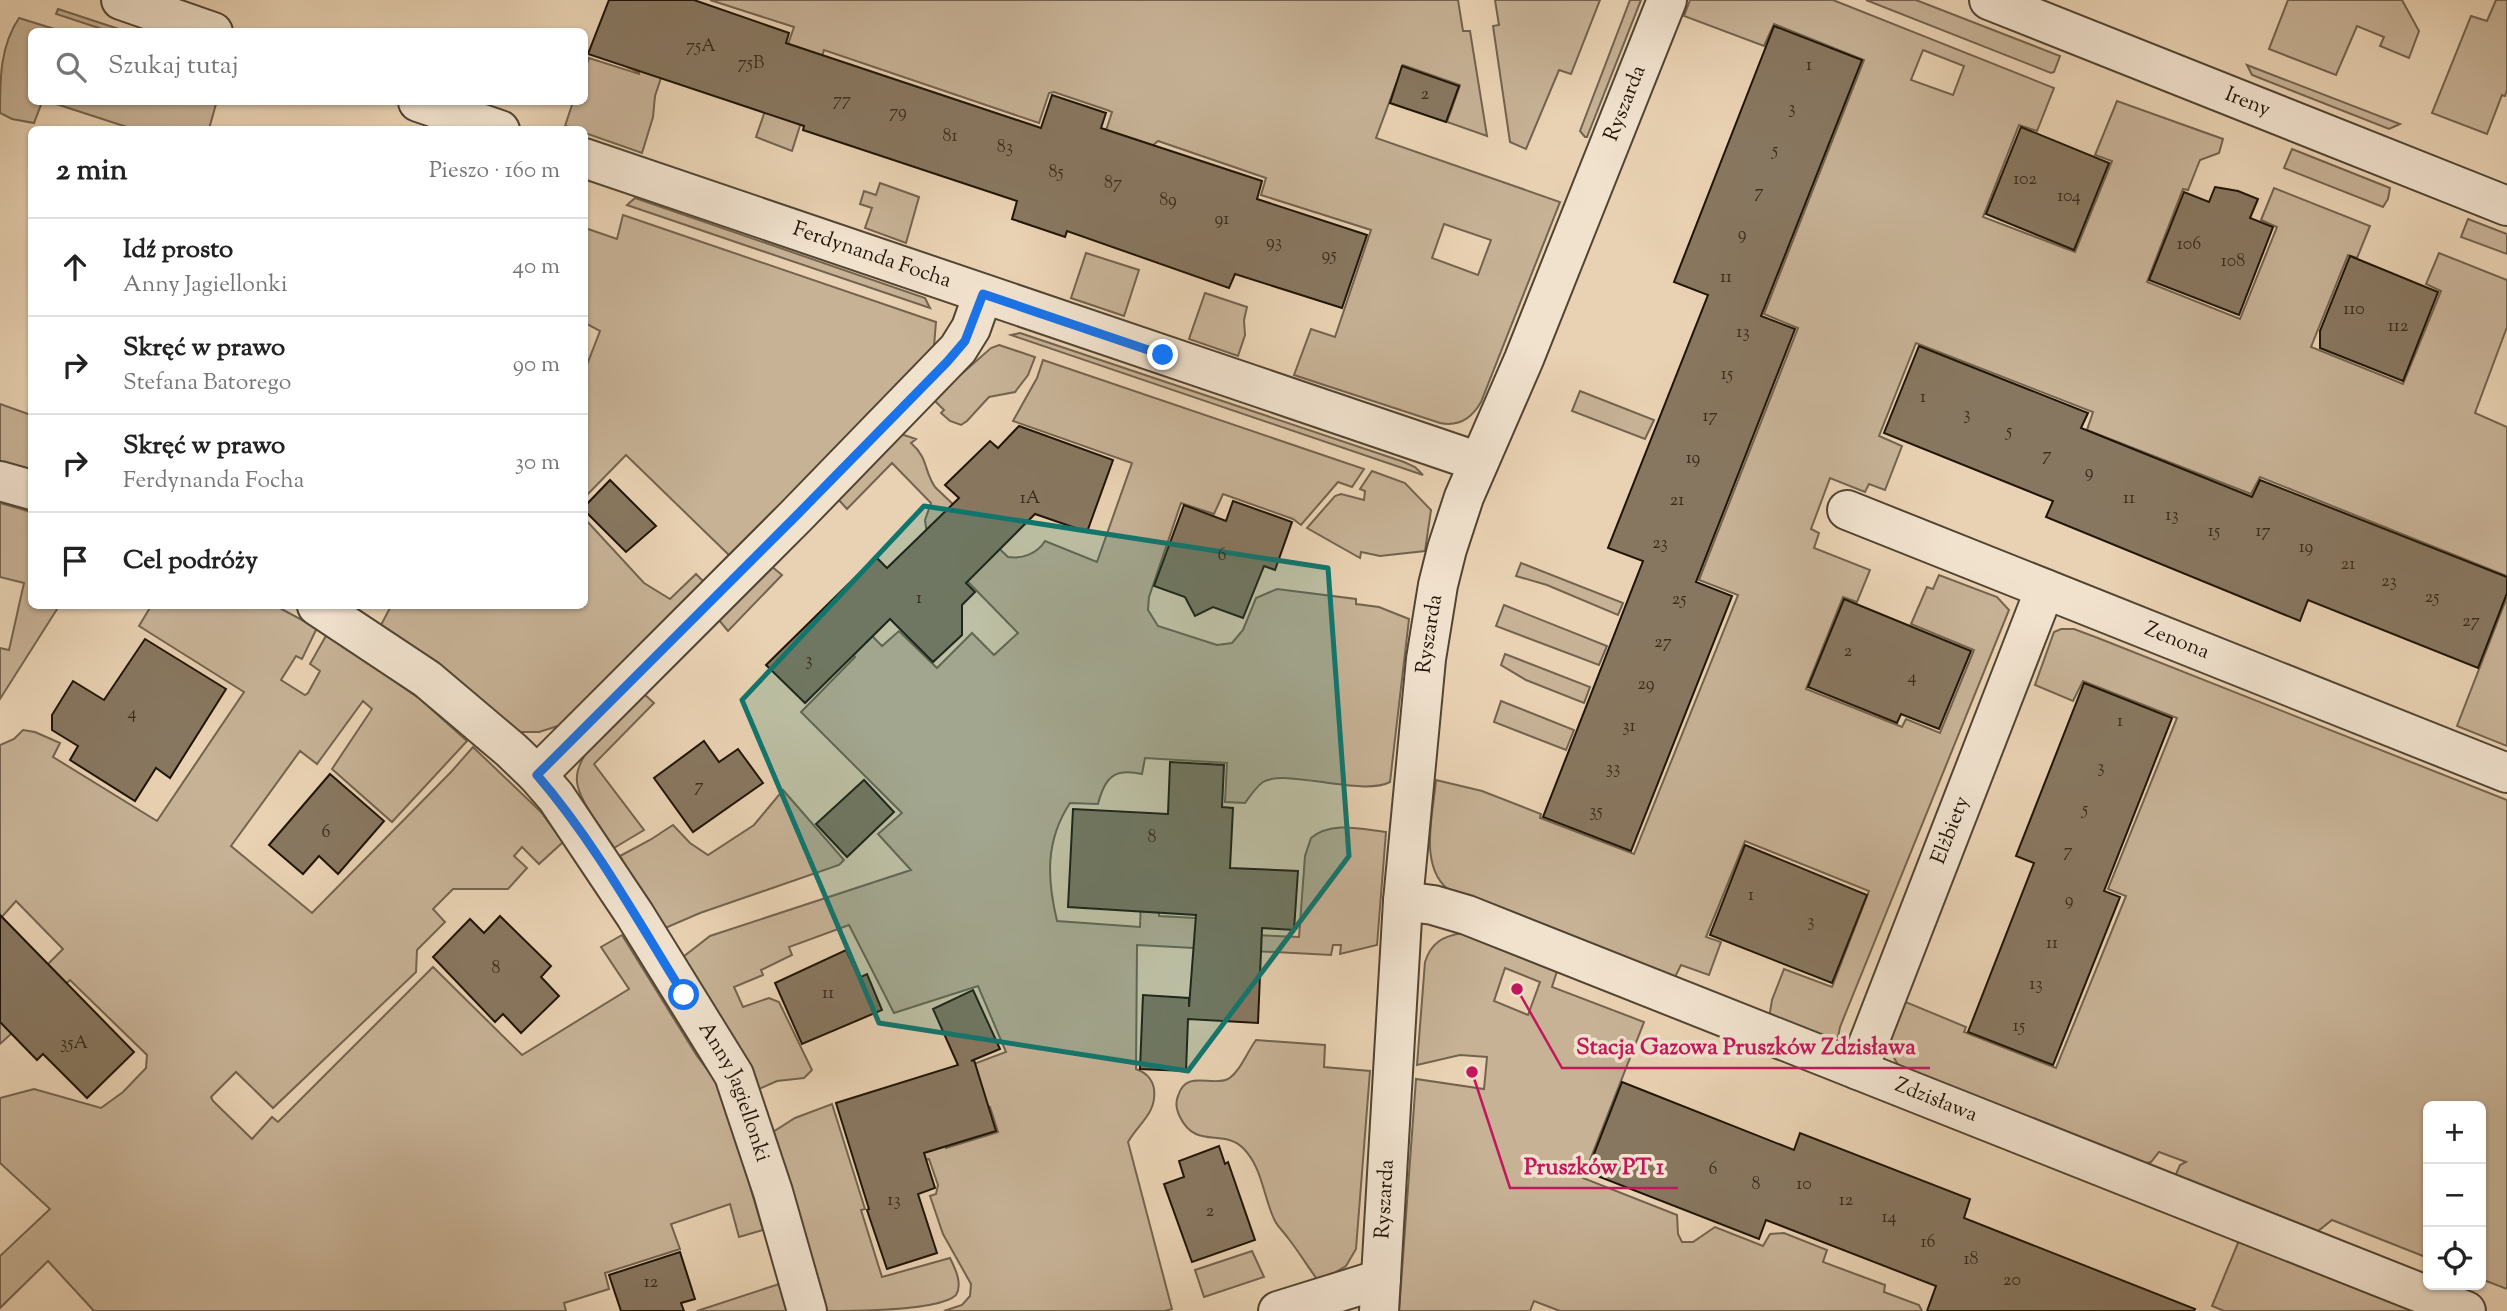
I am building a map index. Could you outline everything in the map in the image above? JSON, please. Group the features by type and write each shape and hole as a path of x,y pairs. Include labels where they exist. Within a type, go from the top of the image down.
{"street":[{"path":"121,0 201,28"},
{"name":"Ryszarda","path":"1380,1295 1403,901 1433,611 1447,549 1479,462 1524,359 1667,0"},
{"name":"Ireny","path":"1989,0 2507,206"},
{"path":"427,105 488,126"},
{"name":"Ferdynanda Focha","path":"588,159 1479,462"},
{"path":"537,775 796,516 965,341 983,294"},
{"path":"0,481 28,489"},
{"name":"Zenona","path":"1847,510 2507,773"},
{"name":"Elżbiety","path":"1858,1070 2045,589"},
{"name":"Anny Jagiellonki","path":"322,609 427,679 537,775 556,797 598,858 734,1076 766,1169 807,1311"},
{"name":"Zdzisława","path":"1403,901 1433,905 1467,915 2466,1311"},
{"path":"1278,1311 1380,1295"}],"highlighted area":[{"path":"924,506 1328,568 1349,856 1188,1071 879,1023 742,700"}],"shaded area":[{"path":"649,0 687,0 655,96 653,117 642,153 588,134 588,126 565,126 572,105 588,105 589,58 639,74 627,67"},
{"path":"710,0 1458,0 1463,31 1470,31 1487,136 1447,122 1460,85 1403,65 1376,138 1560,202 1481,402 1464,420 1453,424 1440,423 1294,375 1311,329 1335,337 1371,230 1261,195 1266,178 1158,141 1151,147 1102,143 1112,112 1054,92 1049,93 1039,123 824,50 792,151 756,137 794,27","holes":["1444,224 1491,240 1478,275 1432,258"]},
{"path":"1495,0 1600,0 1571,74 1559,70 1526,149 1510,142 1493,26 1499,25"},
{"path":"1630,0 1641,0 1585,137 1580,131"},
{"path":"1690,0 1833,0 2054,88 2037,131 2019,125 1983,217 2075,252 2112,161 2095,155 2117,101 2223,139 2219,153 2200,160 2188,190 2183,189 2147,282 2240,319 2277,227 2261,220 2274,188 2370,226 2357,258 2348,255 2311,347 2403,384 2441,291 2426,284 2439,253 2507,280 2507,327 2475,413 2507,427 2507,576 2260,477 2251,494 2087,430 2093,412 1916,343 1879,436 1902,446 1885,490 1869,484 1865,492 1830,478 1811,529 1819,533 1814,548 1870,570 1857,602 1843,597 1806,689 1902,727 1906,719 1940,733 1974,650 1911,624 1927,587 1933,589 1939,575 1997,597 2009,610 1838,1037 1826,1038 1769,1018 1772,1000 1784,969 1832,987 1869,891 1745,841 1706,937 1721,942 1709,975 1681,965 1673,981 1453,893 1442,883 1431,857 1436,780 1482,791 1541,814 1540,818 1634,854 1738,595 1699,580 1798,328 1764,314 1864,60 1774,24 1764,46 1684,16","holes":["1923,50 1964,66 1953,95 1911,80"]},
{"path":"1866,0 1916,0 2060,56 2054,72 2051,73"},
{"path":"2288,0 2402,0 2419,31 2409,58 2380,46 2384,37 2357,26 2336,75 2269,49"},
{"path":"2496,0 2507,0 2507,90 2505,96 2502,95 2487,134 2432,113 2471,16 2487,21"},
{"path":"58,9 116,28 99,28 56,14"},
{"path":"19,18 51,28 28,28 28,105 41,105 34,123 12,119 0,113 1,75 5,51"},
{"path":"2247,65 2400,124 2389,129 2252,75"},
{"path":"59,105 216,105 210,126 124,126"},
{"path":"2292,149 2390,188 2388,199 2383,207 2284,168"},
{"path":"880,183 919,197 906,243 865,228 872,208 860,204 864,191 876,195"},
{"path":"635,198 925,298 930,308 627,205"},
{"path":"623,215 936,322 931,353 730,556 626,455 588,494 588,362 600,331 588,325 588,229 617,239"},
{"path":"2468,219 2507,234 2507,254 2461,237"},
{"path":"1086,253 1139,270 1124,316 1071,298"},
{"path":"1205,293 1247,307 1245,335 1238,356 1189,339"},
{"path":"1020,333 1404,462 1423,475 1011,335"},
{"path":"999,345 1035,357 1028,375 1015,392 989,397 961,425 950,421 941,413 944,410 933,399 991,348"},
{"path":"1043,360 1364,469 1352,487 1338,482 1301,525 1293,519 1223,494 1214,514 1181,503 1149,597 1148,610 1158,626 1217,645 1232,643 1243,630 1256,598 1277,589 1356,599 1356,604 1379,607 1409,619 1390,782 1377,786 1361,786 1288,778 1274,779 1260,784 1245,803 1225,802 1227,763 1145,758 1142,774 1124,772 1112,777 1104,787 1098,804 1070,803 1056,832 1050,875 1057,921 1140,927 1141,899 1159,899 1159,916 1232,920 1232,934 1299,937 1305,856 1311,838 1328,829 1337,828 1386,832 1377,945 1340,954 1341,945 1333,945 1331,955 1137,945 1136,1069 1150,1079 1154,1097 1150,1111 1128,1142 1172,1309 1165,1311 944,1311 962,1305 970,1296 971,1284 943,1234 930,1196 936,1194 938,1185 929,1159 902,1167 955,1071 1006,1052 978,986 894,1013 849,925 789,947 792,955 761,970 763,975 734,987 743,1007 769,998 779,1002 812,1070 804,1078 777,1081 759,1089 683,957 710,936 911,870 878,834 902,813 801,712 855,657 818,620 838,601 882,646 899,631 937,668 972,633 994,655 1018,633 928,541 925,520 931,503 892,463 847,509 837,498 898,433 916,439 911,443 921,454 935,487 1008,557 1029,555 1045,541 1097,562 1132,463 1013,421 1037,378","holes":["990,1107 998,1132 946,1148 938,1123"]},
{"path":"1580,391 1654,420 1645,439 1572,411"},
{"path":"0,404 28,414 28,470 0,461"},
{"path":"1372,471 1405,483 1431,510 1425,551 1380,556 1361,552 1360,558 1307,528 1335,496 1341,494 1364,500 1365,491 1360,489"},
{"path":"0,503 28,511 28,609 57,609 0,699 0,648 9,650 24,583 0,577"},
{"path":"588,522 644,583 670,599 696,574 704,582 561,725 539,732 519,732 381,625 389,609 588,609"},
{"path":"1521,563 1623,603 1618,615 1547,585 1516,576"},
{"path":"770,565 782,575 728,631 718,619"},
{"path":"2507,597 2507,746 2457,726"},
{"path":"1504,605 1607,646 1599,665 1496,626"},
{"path":"149,609 282,609 317,628 302,659 296,656 281,680 305,695 308,693 320,671 310,664 327,634 420,699 467,741 392,822 332,769 372,709 363,701 317,764 300,751 231,846 312,913 473,747 541,812 563,842 539,864 522,847 514,856 527,868 508,889 453,889 433,909 445,922 417,950 416,972 273,1108 236,1072 211,1097 252,1139 272,1117 278,1122 433,967 522,1055 629,989 601,947 622,935 697,1056 715,1080 727,1109 763,1230 739,1237 730,1204 671,1224 680,1249 605,1273 609,1289 564,1303 566,1311 94,1311 48,1261 0,1308 0,1256 50,1209 0,1163 0,1098 34,1089 101,1108 123,1092 146,1068 147,1055 70,980 0,1044 0,1009 2,1010 63,949 16,901 0,919 0,745 14,739 23,730 60,743 53,757 157,821 244,692 139,626"},
{"path":"2074,629 2507,800 2507,1289 2486,1281 2486,1101 2423,1101 2423,1256 2332,1220 2313,1235 2178,1179 2176,1174 2180,1165 2186,1162 2159,1152 2151,1162 2138,1165 1899,1066 1891,1049 1890,1034 1901,1000 1966,1027 1964,1032 2056,1068 2126,896 2108,889 2177,718 2083,681 2073,701 2035,685 2054,632"},
{"path":"1505,654 1590,687 1584,703 1526,680 1501,665"},
{"path":"643,693 654,703 594,764 644,830 614,848 584,801 578,787 577,775 581,762 599,736"},
{"path":"1501,701 1574,730 1566,750 1494,722"},
{"path":"783,790 844,860 839,865 700,913 663,929 620,856 673,825 690,843 708,855 754,825"},
{"path":"1462,933 1558,968 1552,987 1644,1022 1583,1178 1677,1215 1678,1234 1682,1242 1693,1242 1715,1227 1763,1246 1770,1234 1784,1233 1827,1250 1823,1262 1885,1285 1884,1292 1919,1305 1922,1311 1560,1311 1534,1301 1530,1311 1399,1311 1416,1079 1484,1089 1487,1057 1460,1055 1417,1065 1425,962 1434,945","holes":["1505,968 1540,982 1528,1015 1494,1001"]},
{"path":"1256,1040 1325,1045 1324,1067 1370,1071 1356,1249 1346,1266 1319,1282 1275,1221 1250,1156 1235,1142 1194,1133 1186,1127 1177,1110 1178,1096 1187,1083 1228,1079 1240,1067"},
{"path":"832,1104 865,1209 861,1210 882,1277 950,1258 958,1281 956,1295 947,1300 915,1307 827,1311 773,1132 795,1118"},
{"path":"2240,1238 2425,1311 2224,1311 2212,1306"},
{"path":"1252,1251 1264,1277 1204,1297 1195,1270"},
{"path":"779,1284 787,1311 697,1311"}],"building":[{"path":"609,0 694,0 789,33 786,43 1041,128 1052,95 1106,113 1101,128 1262,181 1257,199 1367,235 1342,308 1235,274 1229,288 1067,231 1065,237 1012,219 1017,201 803,130 804,126 588,54"},
{"path":"1774,26 1862,60 1761,316 1795,329 1696,582 1732,596 1631,851 1543,817 1643,561 1608,548 1708,295 1674,282"},
{"path":"1402,66 1459,86 1446,122 1390,103"},
{"path":"2021,127 2109,163 2074,250 1986,214"},
{"path":"2215,187 2238,191 2258,199 2250,218 2273,227 2239,315 2149,280 2184,192 2209,202"},
{"path":"2350,256 2438,292 2403,381 2320,348 2320,331"},
{"path":"1919,346 2088,413 2081,428 2252,497 2260,480 2507,577 2507,593 2478,668 2308,600 2300,621 2046,517 2053,501 1884,433"},
{"path":"1019,426 1113,460 1087,532 1035,514 966,583 975,592 962,605 962,635 933,662 890,619 805,703 766,665 876,557 887,568 959,498 945,485 990,441 998,448"},
{"path":"610,480 656,526 626,552 588,514 588,503"},
{"path":"1233,501 1292,522 1275,570 1264,566 1243,618 1213,607 1195,616 1185,597 1154,586 1184,505 1226,521"},
{"path":"1844,599 1971,651 1939,729 1901,714 1897,723 1808,687"},
{"path":"145,639 226,689 170,778 156,768 135,801 70,760 78,746 52,730 52,715 73,681 104,700"},
{"path":"2084,683 2172,718 2104,891 2120,897 2053,1065 1968,1032 2034,863 2016,856"},
{"path":"704,741 719,762 738,749 763,783 693,832 654,778"},
{"path":"1170,762 1224,765 1222,807 1233,808 1230,868 1298,871 1294,930 1262,928 1258,1023 1188,1019 1186,1071 1140,1069 1143,995 1189,998 1189,1007 1196,915 1068,907 1073,809 1168,814"},
{"path":"330,774 384,821 338,874 319,856 303,874 269,845"},
{"path":"864,780 894,812 847,857 816,824"},
{"path":"1745,845 1867,895 1832,983 1710,935"},
{"path":"0,915 134,1052 87,1098 43,1054 37,1060 0,1022"},
{"path":"500,916 551,966 541,977 559,996 521,1033 503,1014 495,1022 433,957 470,919 484,933"},
{"path":"846,950 859,978 867,974 882,1010 802,1044 775,983"},
{"path":"973,990 1000,1049 971,1061 974,1060 996,1131 924,1153 935,1188 918,1194 937,1253 887,1269 836,1103 958,1065 933,1009"},
{"path":"1622,1082 1794,1150 1800,1133 1970,1199 1964,1218 2195,1309 1927,1311 1936,1286 1766,1220 1759,1239 1587,1172"},
{"path":"1219,1146 1225,1164 1228,1162 1255,1240 1192,1262 1164,1184 1184,1177 1179,1161"},
{"path":"680,1252 695,1299 681,1303 684,1311 621,1311 609,1275"}],"place":[{"name":"Stacja Gazowa Pruszków Zdzisława","path":"1517,989"},
{"name":"Pruszków PT 1","path":"1472,1072"}],"route":[{"path":"684,995 598,858 556,797 537,775 947,362 965,341 983,294 1163,355"}]}
